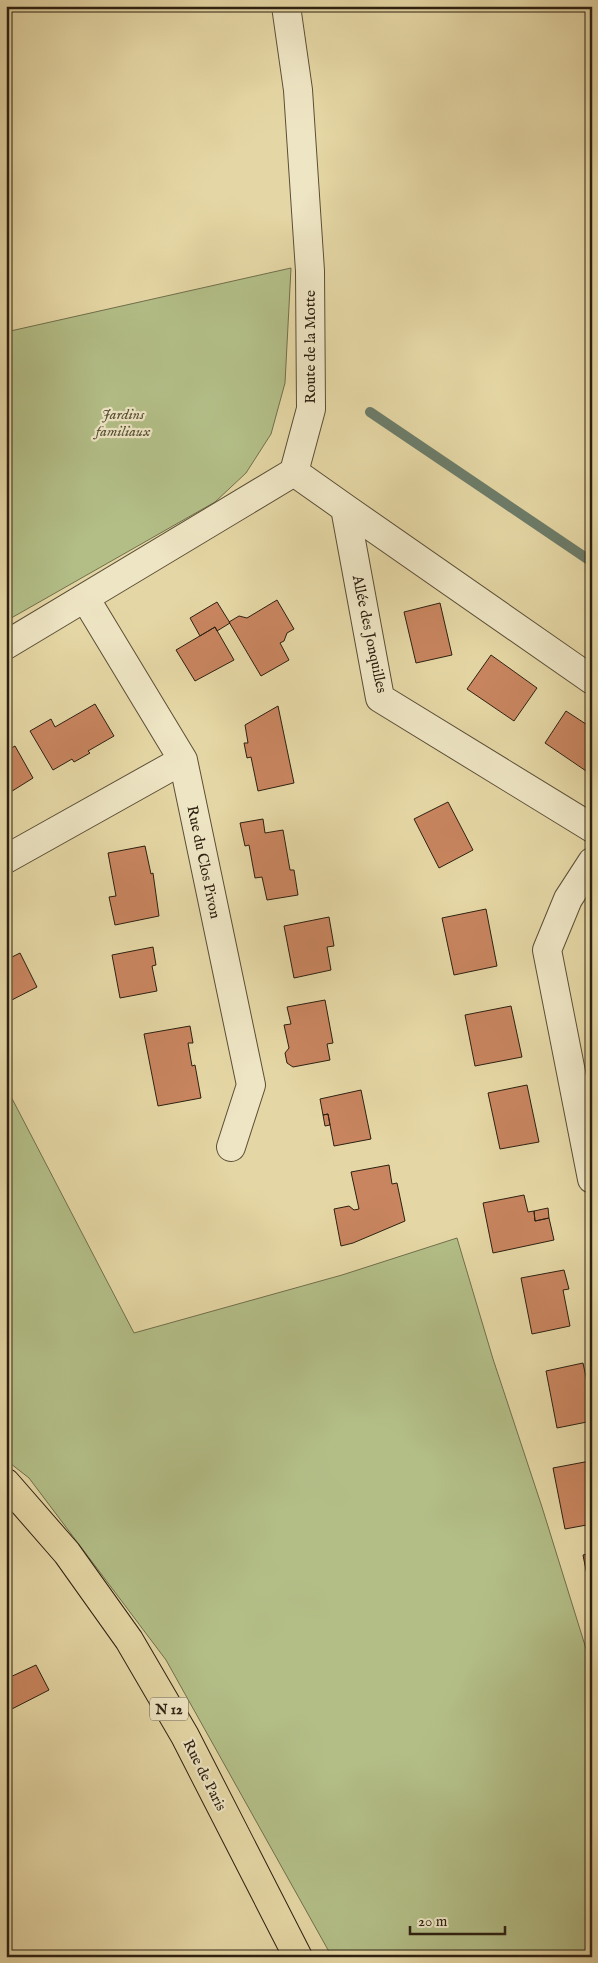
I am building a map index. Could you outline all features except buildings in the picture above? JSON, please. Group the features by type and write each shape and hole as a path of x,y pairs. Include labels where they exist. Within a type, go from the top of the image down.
{"main road":[{"name":"Rue de Paris","path":"6,1483 67,1554 130,1640 185,1736 298,1957"}],"street":[{"name":"Route de la Motte","path":"286,6 298,90 310,270 310,410 294,472"},
{"path":"6,645 294,472 592,680"},
{"name":"Allée des Jonquilles","path":"345,508 380,698 592,828"},
{"name":"Rue du Clos Pivon","path":"85,598 183,760 251,1085 231,1147"},
{"path":"6,859 183,760"},
{"path":"592,862 568,899 547,950 592,1178"}],"green space":[{"name":"Jardins familiaux","path":"291,268 285,383 271,434 246,473 215,502 6,621 6,332"},
{"path":"6,1087 134,1333 342,1275 457,1238 493,1359 542,1507 592,1668 592,1957 332,1957 166,1660 29,1478 6,1460"}],"waterway":[{"path":"370,412 592,562"}]}
